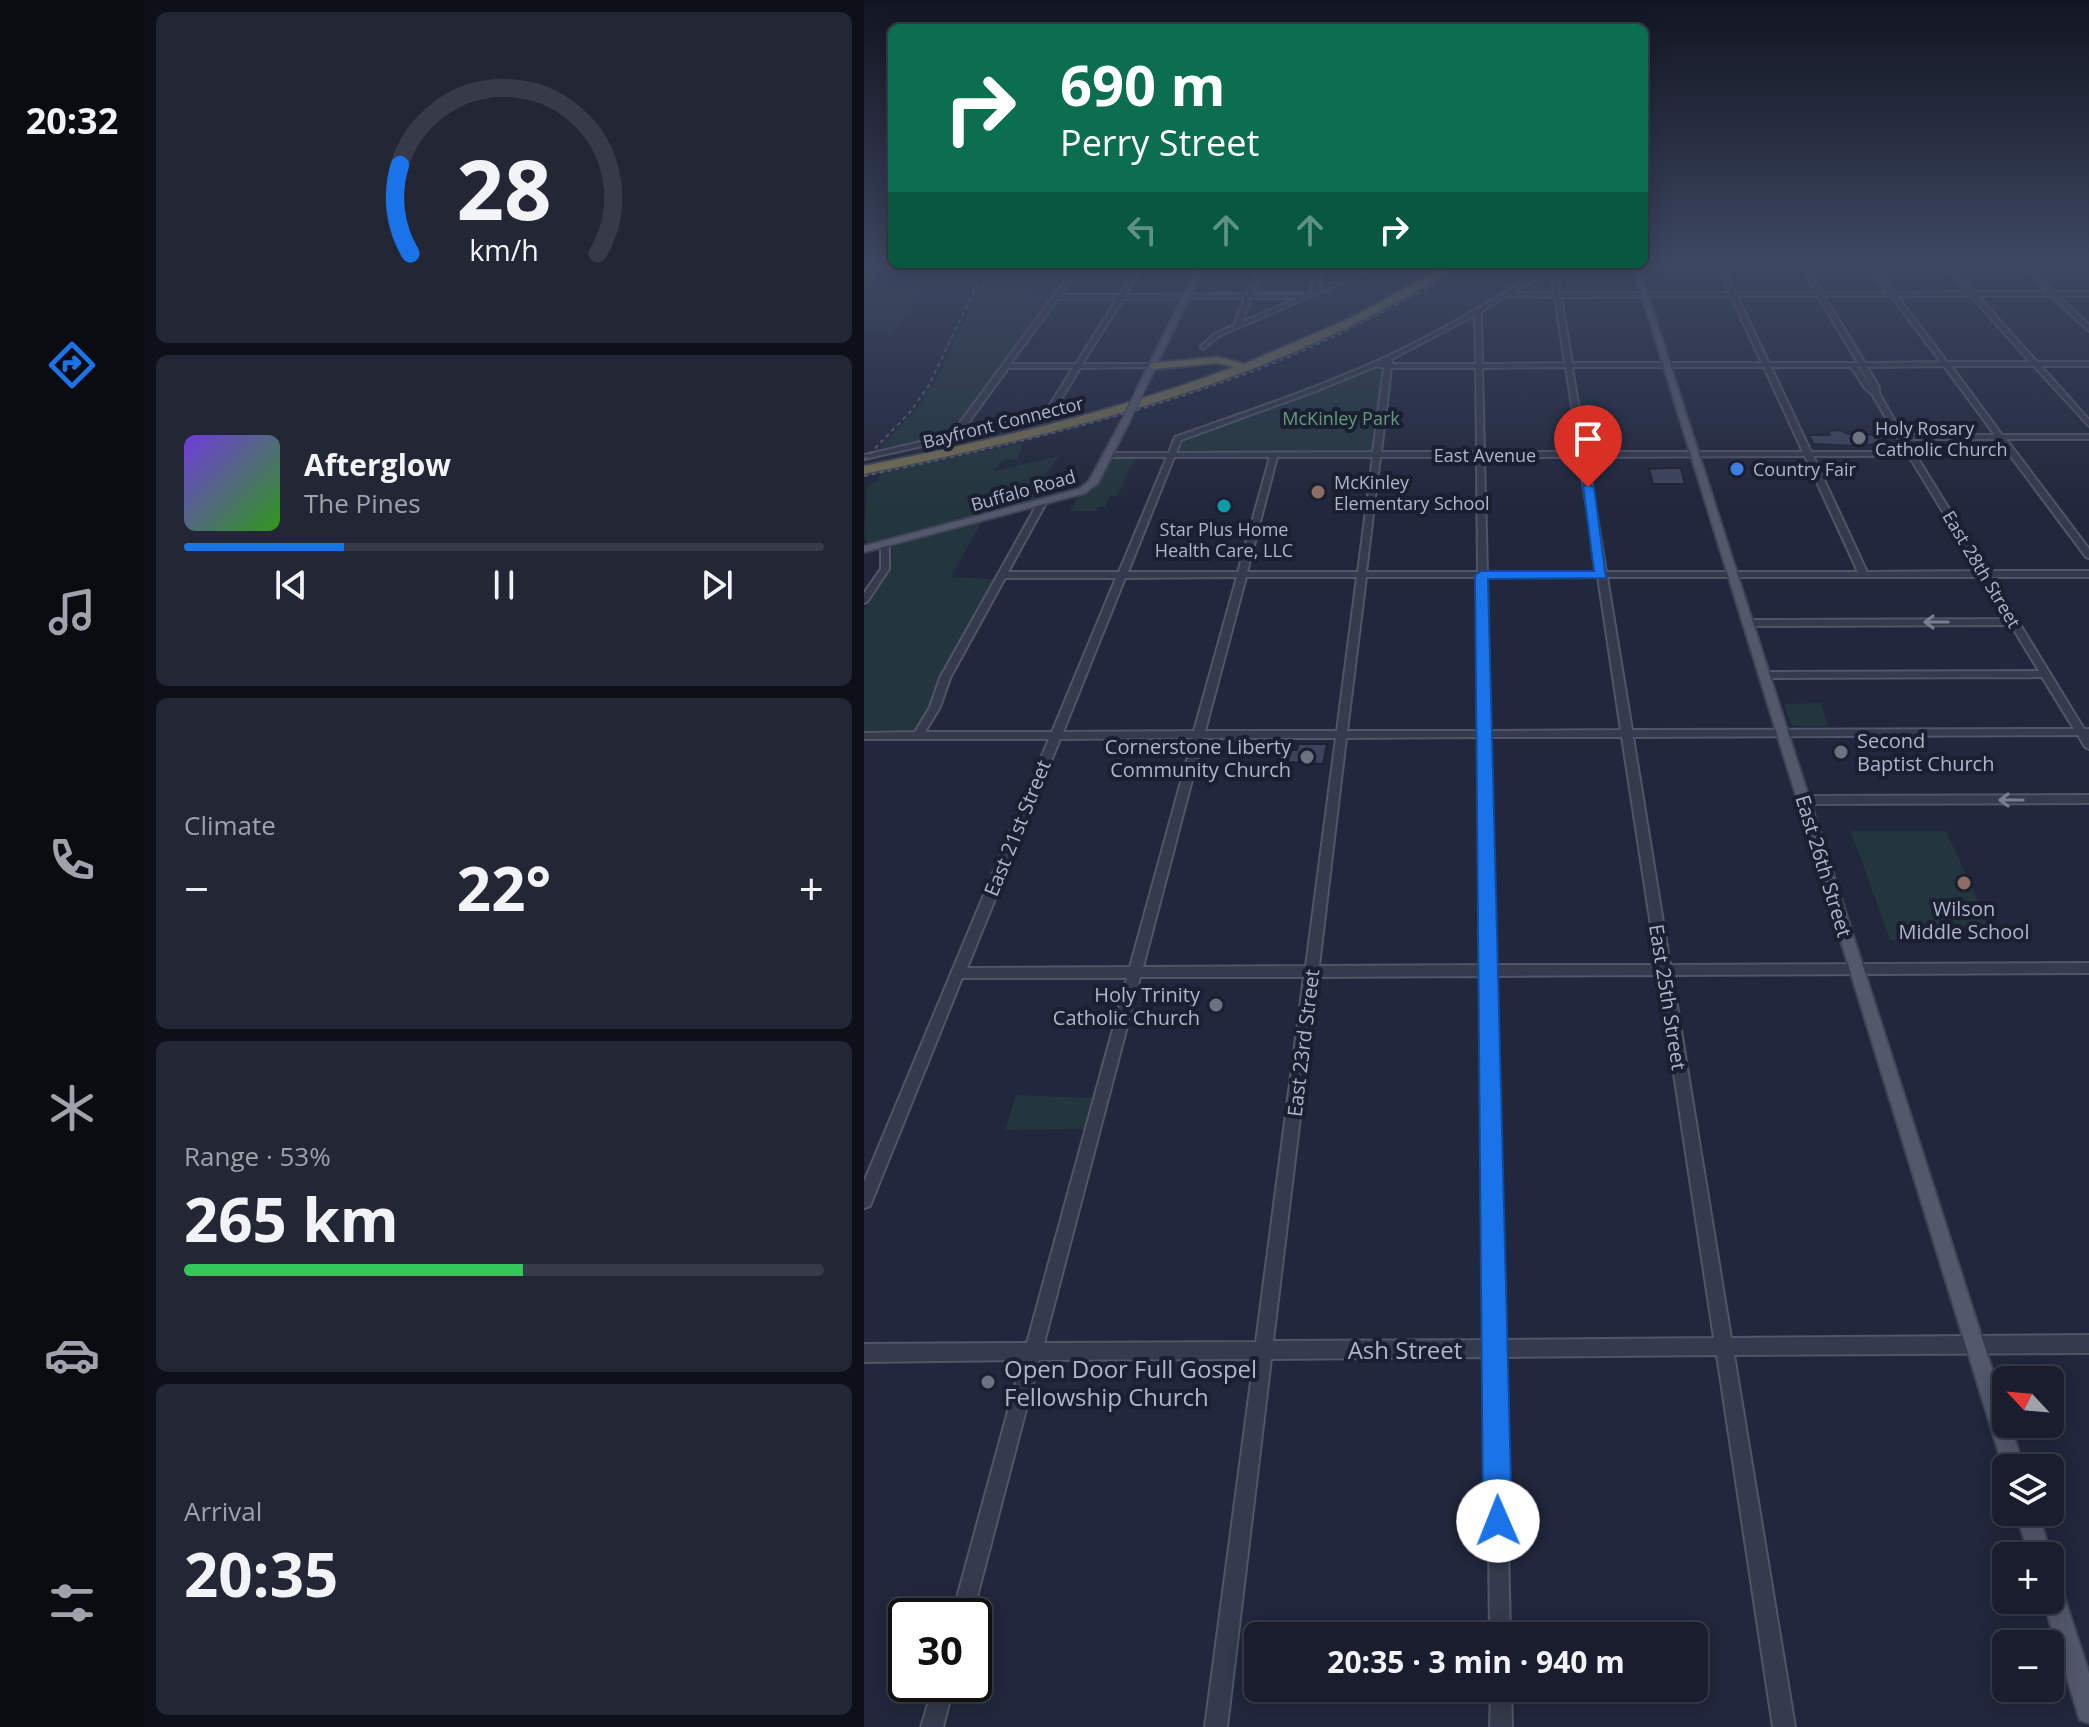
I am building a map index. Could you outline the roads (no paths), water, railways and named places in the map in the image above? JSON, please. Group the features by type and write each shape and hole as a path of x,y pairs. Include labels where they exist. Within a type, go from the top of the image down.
{"highway":[{"name":"Bayfront Connector","path":"864,468 1035,427 1240,366 1287,345"},
{"name":"Bayfront Connector","path":"864,468 1069,423 1240,366 1293,345"},
{"path":"1154,366 1207,361 1240,366"},
{"path":"1207,361 1219,371"}],"main road":[{"name":"Buffalo Road","path":"864,549 1042,503 1089,487 1164,345"},
{"name":"East 26th Street","path":"1661,345 2009,1454"},
{"path":"2058,1614 2089,1711"}],"street":[{"path":"953,438 1022,345"},
{"path":"864,457 953,438 1045,412 1055,405 1092,345"},
{"path":"1171,455 1178,439 1185,435 1388,362 1419,345"},
{"path":"1478,345 1500,1622"},
{"name":"East 25th Street","path":"1565,345 1784,1727"},
{"path":"1757,345 1864,574"},
{"name":"East 28th Street","path":"1841,345 1866,386 1875,393 2045,674 2085,732 2089,745"},
{"name":"East 28th Street","path":"1851,345 1876,387 1875,393"},
{"path":"1930,345 2089,555"},
{"path":"2018,345 2089,424"},
{"path":"1388,362 1478,365 2089,364"},
{"name":"East 23rd Street","path":"1216,1727 1388,362"},
{"path":"1006,366 1154,366"},
{"path":"1901,437 2089,437"},
{"name":"East Avenue","path":"1107,455 1911,454"},
{"name":"East 21st Street","path":"864,1201 1171,455"},
{"path":"967,1598 1274,455"},
{"path":"918,736 935,707 945,678 1042,503"},
{"path":"864,600 885,569 885,544"},
{"path":"1002,575 2089,574"},
{"path":"1748,623 2014,622"},
{"path":"1764,675 2045,674"},
{"path":"864,736 2085,732"},
{"path":"1804,800 2089,799"},
{"path":"958,973 2089,968"},
{"name":"Ash Street","path":"864,1353 2089,1344"},
{"path":"932,1727 939,1702"},
{"path":"1501,1702 1501,1727"}],"railway":[{"path":"864,460 910,412 929,385 948,345"},
{"path":"864,476 967,454 1120,415 1220,383 1317,345"}],"place":[{"name":"Holy Rosary Catholic Church","path":"1859,438"},
{"name":"Country Fair","path":"1737,469"},
{"name":"McKinley Elementary School","path":"1318,492"},
{"name":"Star Plus Home Health Care, LLC","path":"1224,506"},
{"name":"Second Baptist Church","path":"1841,752"},
{"name":"Cornerstone Liberty Community Church","path":"1307,757"},
{"name":"Wilson Middle School","path":"1964,883"},
{"name":"Holy Trinity Catholic Church","path":"1216,1005"},
{"name":"Open Door Full Gospel Fellowship Church","path":"988,1382"}],"park label":[{"name":"McKinley Park","path":"1341,418"}]}
